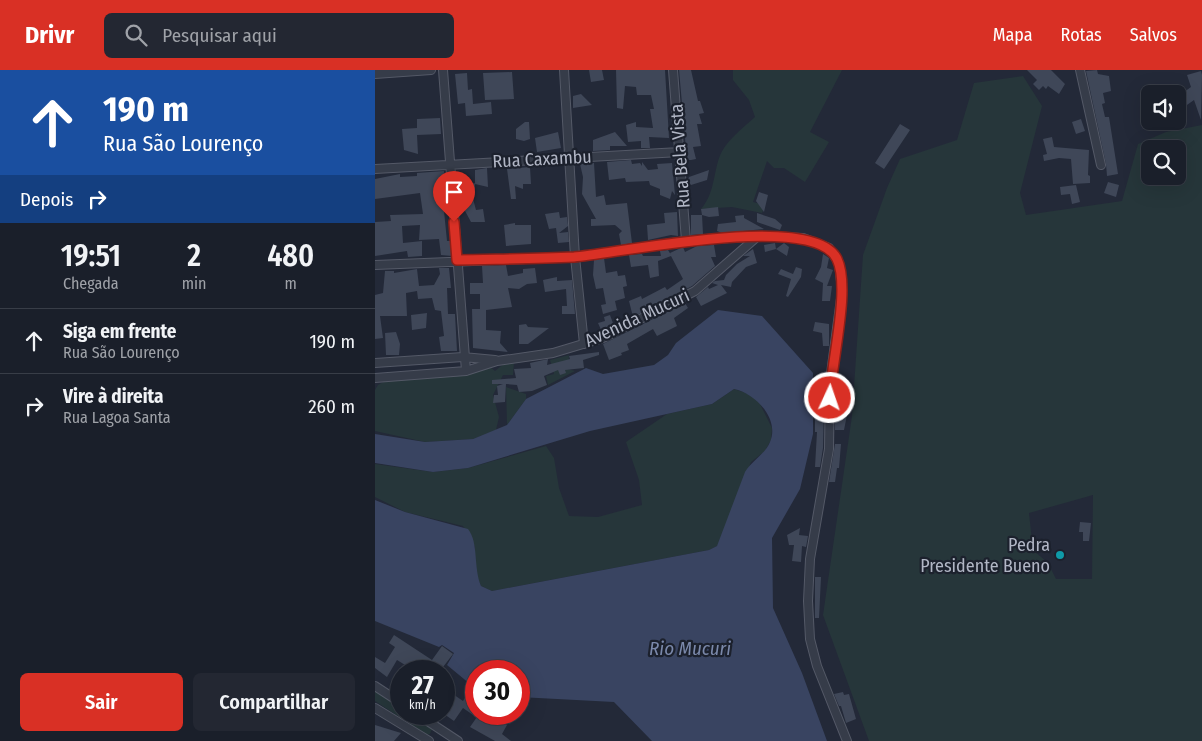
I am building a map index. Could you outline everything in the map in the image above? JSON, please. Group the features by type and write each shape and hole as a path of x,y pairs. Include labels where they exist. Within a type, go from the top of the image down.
{"street":[{"path":"375,74 431,70"},
{"path":"443,70 465,371"},
{"path":"564,70 575,257 584,344"},
{"name":"Rua Bela Vista","path":"673,70 687,241"},
{"path":"1080,70 1101,165"},
{"name":"Rua Caxambu","path":"375,168 680,152"},
{"path":"375,265 457,260 575,257 687,241 758,236 803,238 818,242 829,248 839,263 842,291 830,381 829,449 810,559 808,601 810,639 817,666 847,741"},
{"name":"Avenida Mucuri","path":"375,378 465,371 497,360 553,353 584,344 647,317 695,291 758,236"},
{"name":"Avenida Mucuri","path":"375,362 463,356 497,360"},
{"path":"375,686 390,696"},
{"path":"375,708 430,741 441,729"},
{"path":"435,725 458,741"}],"shaded area":[{"path":"733,70 842,70 810,132 829,142 805,182 784,168 774,168 767,161 753,202 765,205 762,213 732,207 701,209 711,191 719,158 725,146 755,117 749,100 733,80"},
{"path":"1023,76 1042,106 1020,193 1026,215 1122,201 1138,144 1141,143 1141,185 1186,185 1186,140 1147,140 1166,132 1186,130 1186,128 1202,125 1202,741 869,741 823,615 852,416 863,255 887,188 900,159 957,140 974,83","holes":["1093,495 1092,579 1056,579 1048,563 1033,550 1029,513"]},
{"path":"569,355 568,369 575,371 548,385 546,376 554,374 550,360"},
{"path":"506,362 514,362 513,375 503,375 493,395 499,417 496,430 473,439 425,442 375,431 375,390 378,385 387,380 416,379 489,366 495,371"},
{"path":"506,387 526,394 526,399 507,425"},
{"path":"734,389 752,395 759,402 772,428 771,440 765,451 751,462 721,540 717,546 709,550 492,591 481,586 475,572 475,547 463,526 405,512 375,497 375,464 433,472 468,468 546,446 554,458 559,488 569,516 598,517 642,505 639,480 626,442 667,414 712,404"},
{"path":"375,690 390,700 390,711 375,701"},
{"path":"412,725 427,725 432,729 430,734 427,735"}],"water":[{"name":"Rio Mucuri","path":"718,310 762,316 813,373 813,434 800,489 772,538 773,608 802,673 827,741 652,741 614,702 530,698 530,660 465,660 465,680 455,672 455,660 450,660 454,653 442,645 439,647 375,621 375,500 405,512 468,529 474,541 477,571 481,586 492,591 709,550 717,546 745,472 768,446 772,433 772,425 764,408 750,396 734,389 712,404 590,431 468,468 433,472 375,463 375,434 425,442 473,439 507,425 526,399 586,368 603,374 654,365 668,355 676,343"}],"building":[{"path":"589,70 602,70 604,80 591,82"},
{"path":"616,70 665,70 669,138 649,137 650,148 641,148 641,141 628,142 626,125 636,122 636,127 653,128 650,109 654,109 651,95 637,95 636,87 625,86 623,109 617,108"},
{"path":"679,70 691,70 698,101 700,101 704,113 699,114 702,124 697,124 701,146 693,147 696,159 691,160 687,160"},
{"path":"1027,70 1051,70 1065,84 1059,94 1048,86 1046,89 1043,86 1039,90 1033,84 1037,80"},
{"path":"1097,70 1098,74 1109,76 1111,91 1103,93 1105,103 1102,104 1105,117 1109,117 1118,174 1107,176 1086,71"},
{"path":"1201,71 1201,120 1194,100 1186,106 1186,91 1191,87 1187,75"},
{"path":"512,72 514,99 485,100 483,73"},
{"path":"467,73 468,90 472,89 473,104 491,102 492,114 466,116 465,103 458,104 455,74"},
{"path":"581,94 592,105 573,108 573,96"},
{"path":"440,118 441,134 417,135 418,154 404,150 402,129 417,128 417,119"},
{"path":"1081,119 1085,131 1076,134 1072,122"},
{"path":"525,122 529,122 530,139 524,141 516,139 516,129"},
{"path":"900,124 910,130 884,169 875,163"},
{"path":"558,132 561,148 537,152 535,138"},
{"path":"615,132 627,146 610,146 610,150 593,151 593,140"},
{"path":"1052,137 1054,147 1089,150 1088,175 1090,176 1090,183 1073,184 1071,159 1059,158 1044,161 1043,155 1047,154 1043,139"},
{"path":"631,160 632,164 640,163 642,166 642,162 648,170 658,169 657,164 672,163 675,195 672,191 670,199 660,195 660,189 650,185 649,181 626,182 625,178 609,180 607,162"},
{"path":"594,163 596,197 604,195 606,205 627,203 632,243 621,245 619,234 622,231 615,225 591,226 591,219 596,219 582,194 583,177 580,164"},
{"path":"530,167 531,184 523,184 523,189 515,186 516,199 511,199 507,169"},
{"path":"487,168 488,187 475,184 475,170"},
{"path":"709,170 707,180 691,185 687,182 689,177"},
{"path":"444,171 446,184 438,185 438,201 443,201 447,241 450,241 452,256 441,255 439,239 419,240 420,225 402,226 403,243 422,241 422,256 408,257 407,251 375,256 375,222 391,221 390,215 423,214 420,193 375,199 375,179 400,174 400,177 417,176 417,173"},
{"path":"1108,182 1119,185 1116,197 1104,193"},
{"path":"475,183 475,195 472,195 476,210 483,209 485,222 471,222 464,209 461,184"},
{"path":"1076,185 1080,202 1072,204 1070,194 1061,195 1060,187"},
{"path":"759,192 768,195 764,212 756,201"},
{"path":"718,207 719,216 709,217 702,215 701,209"},
{"path":"559,212 560,218 567,217 568,226 559,233 568,232 569,242 558,243 556,228 549,229 545,214"},
{"path":"677,212 678,236 671,235 648,240 647,225 665,223 664,213"},
{"path":"757,213 775,219 782,225 780,230 757,222"},
{"path":"691,215 702,215 703,234 691,235"},
{"path":"744,215 744,218 764,229 722,233 717,231 718,224 736,222 735,216"},
{"path":"515,223 515,225 531,225 531,244 506,246 504,225"},
{"path":"775,243 776,249 765,252 764,245"},
{"path":"784,243 789,247 787,256 776,249"},
{"path":"714,245 716,257 711,257 715,266 692,286 633,317 629,301 641,296 642,299 665,287 667,290 683,279 671,256 658,261 659,276 650,278 648,265 631,267 629,255 661,256 660,251 668,250 671,255 670,253 683,247 685,252 697,246"},
{"path":"753,249 757,263 746,267 732,282 731,287 721,285 727,293 701,306 696,297 708,287 709,289 718,285 712,283 715,281 724,280 726,275 737,264 750,256 743,256"},
{"path":"823,254 829,258 827,268 833,270 827,286 832,286 830,301 822,301 823,283 815,279 821,267"},
{"path":"604,258 606,273 617,271 618,276 625,275 627,286 623,287 625,298 615,301 617,310 603,314 601,305 606,304 603,288 596,289 593,275 594,260"},
{"path":"506,265 508,276 523,273 523,269 535,268 537,283 527,284 519,289 508,288 512,307 486,310 486,330 501,331 500,343 508,352 473,348 472,309 480,309 480,294 470,294 470,283 483,283 482,266"},
{"path":"796,267 802,269 801,277 788,297 786,296 791,279 778,274 781,269 793,274"},
{"path":"439,268 449,268 451,288 447,288 448,314 455,314 457,351 441,351 439,337 444,336 441,311 435,310 432,298 418,299 417,291 406,293 407,316 380,316 383,338 375,339 375,295 383,293 385,271 394,271 394,273 417,269 419,286 434,285 440,274"},
{"path":"557,277 557,281 572,280 575,314 562,314 562,306 567,306 566,289 545,292 543,280"},
{"path":"685,303 688,308 674,318 677,326 657,336 653,329 627,344 629,350 621,353 622,355 609,360 603,344"},
{"path":"427,313 426,328 412,330 411,315"},
{"path":"610,315 614,326 602,332 598,323 605,321 604,317"},
{"path":"815,322 829,324 829,346 823,346 822,333 813,331"},
{"path":"526,324 528,327 549,328 528,344 519,344 519,325"},
{"path":"396,332 400,344 399,355 386,355 385,333"},
{"path":"599,352 599,355 583,360 584,368 565,370 566,373 560,375 558,370 544,376 547,385 532,391 519,392 517,385 506,384 505,402 493,403 494,395 498,395 497,386 503,384 492,384 492,380 516,378 514,369 531,368 530,363 548,359 547,365 570,359 569,356"},
{"path":"835,391 844,392 841,414 847,415 844,430 835,430"},
{"path":"815,406 824,406 823,448 820,467 815,467 817,432 815,432"},
{"path":"835,444 841,444 839,468 837,468 835,482 829,482"},
{"path":"1080,522 1091,523 1089,541 1083,541 1083,532 1079,532"},
{"path":"800,528 799,535 808,536 806,547 802,546 801,562 792,561 794,545 789,545 787,535"},
{"path":"815,577 821,577 819,618 815,618"},
{"path":"394,635 432,660 390,660 390,672 387,677 375,668 375,657 385,663 395,647 389,643"},
{"path":"442,646 453,654 448,660 432,660"},
{"path":"843,692 844,695 849,694 856,719 846,723 841,706 839,706 834,694"},
{"path":"455,696 463,701 465,698 465,709 463,708 455,720"},
{"path":"375,725 401,733 394,741 375,741"},
{"path":"471,725 507,725 502,734 511,741 495,741 470,727"}],"place":[{"name":"Pedra Presidente Bueno","path":"1060,555"}],"route":[{"path":"454,222 457,260 575,257 687,241 758,236 803,238 825,245 837,257 842,291 830,381 830,398"}]}
